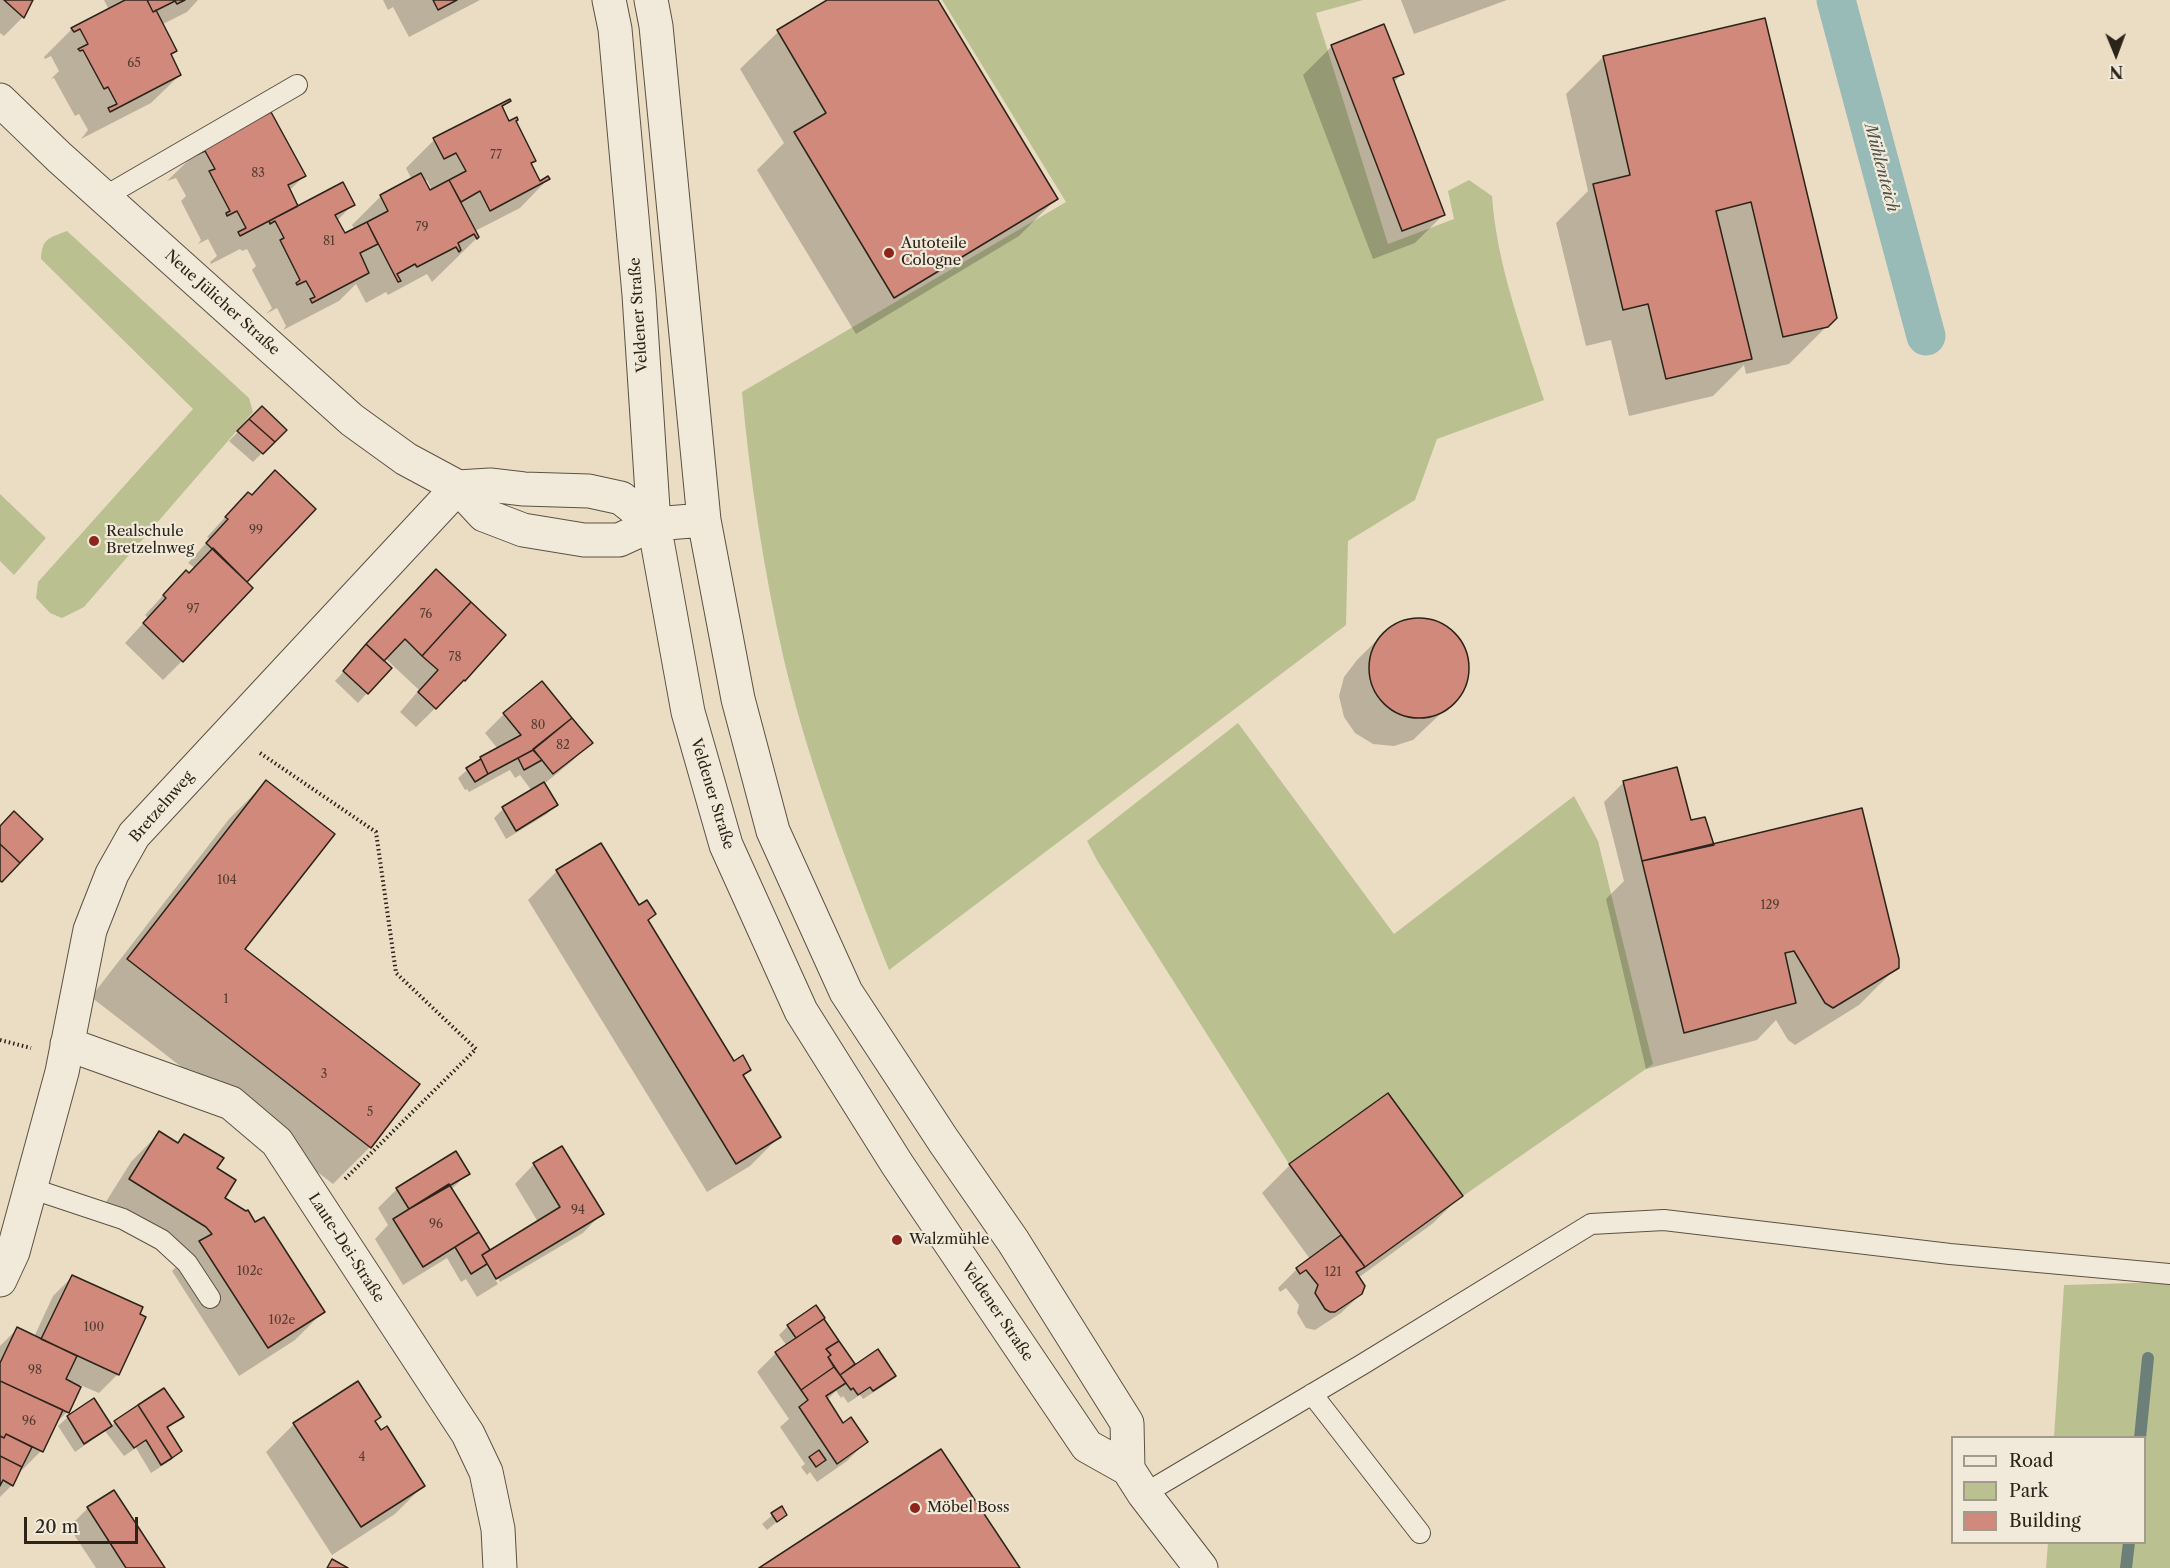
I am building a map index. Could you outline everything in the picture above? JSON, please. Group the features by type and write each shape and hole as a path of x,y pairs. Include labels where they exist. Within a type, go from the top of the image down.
{"street":[{"name":"Veldener Straße","path":"609,0 615,29 638,284 654,524 688,712 726,845 801,1011 897,1164 1087,1446 1136,1482 1201,1568"},
{"path":"651,0 656,26 704,520 738,699 773,831 846,992 943,1140 1013,1240 1127,1423 1136,1482"},
{"name":"Neue Jülicher Straße","path":"0,100 104,197 352,420 406,459 458,487 484,515 523,530 584,540 619,540 654,524 704,520"},
{"path":"458,487 490,485 524,489 589,491 621,498 654,524"},
{"name":"Bretzelnweg","path":"0,1281 13,1252 62,1072 90,930 112,874 134,835 458,487"},
{"name":"Laute-Dei-Straße","path":"67,1044 231,1103 277,1142 472,1444 486,1472 498,1529 500,1568"}],"lane":[{"path":"104,197 297,85"},
{"path":"30,1188 123,1219 162,1240 187,1263 210,1298"},
{"path":"1136,1482 1312,1394 1591,1224 1664,1220 1950,1254 2170,1274"},
{"path":"1312,1394 1420,1533"}],"path":[{"path":"230,733 376,832 396,973 476,1049 318,1205"}],"green space":[{"path":"942,0 1363,0 1316,13 1388,244 1454,219 1448,191 1469,180 1492,196 1505,274 1544,400 1437,439 1415,500 1348,541 1346,625 889,970 831,817 794,700 764,560 742,392 1066,202"},
{"path":"67,231 249,398 253,412 84,607 62,618 50,613 36,598 38,582 193,409 41,259 45,243 55,235"},
{"path":"0,494 46,538 14,575 0,561"},
{"path":"1238,723 1394,934 1574,796 1598,841 1653,1064 1463,1196 1387,1093 1289,1164 1098,862 1087,841"},
{"path":"2170,1282 2170,1568 2046,1568 2048,1544 2146,1544 2146,1436 2054,1436 2064,1285"}],"building":[{"path":"4,0 33,0 24,18"},
{"path":"125,0 147,0 153,12 156,10 177,51 171,54 181,75 110,112 108,108 117,104 108,87 104,89 83,50 78,49 88,44 80,29 74,32 71,28"},
{"path":"147,0 185,0 177,4 175,1 153,12"},
{"path":"433,0 457,0 438,10"},
{"path":"827,0 938,0 1058,199 894,298 794,132 826,113 777,30"},
{"path":"1765,18 1837,318 1828,327 1783,337 1751,202 1716,211 1752,359 1666,379 1648,304 1623,310 1593,184 1630,175 1603,56"},
{"path":"1384,24 1404,74 1393,78 1445,215 1402,231 1331,45"},
{"path":"510,99 511,101 502,106 509,121 517,117 516,121 536,161 531,163 540,181 548,176 550,179 490,211 480,191 461,202 449,180 466,171 456,153 444,159 433,138"},
{"path":"271,112 306,176 288,185 298,206 240,236 238,232 246,228 237,211 227,216 226,213 230,211 209,171 215,169 205,151 196,155 195,151"},
{"path":"421,173 430,190 449,180 479,237 477,239 474,234 458,243 461,250 459,252 456,247 417,267 415,264 397,274 401,281 398,282 367,222 388,211 380,195"},
{"path":"343,182 355,205 335,215 345,233 367,222 378,244 360,253 369,273 312,303 310,299 315,297 306,281 297,285 296,283 300,280 280,240 284,238 275,221 270,224 269,221"},
{"path":"262,406 287,430 275,442 249,419"},
{"path":"249,419 275,442 263,454 237,431"},
{"path":"275,470 316,509 247,582 206,543 228,519 225,517 248,492 252,495"},
{"path":"213,548 253,588 183,662 143,623 166,598 163,595 186,570 189,573"},
{"path":"436,569 471,602 422,656 405,639 384,661 366,644"},
{"path":"471,602 506,635 465,681 436,709 418,692 438,670 422,656"},
{"path":"1419,618 1438,621 1455,632 1466,649 1469,668 1466,687 1455,704 1438,715 1419,718 1400,715 1383,704 1372,687 1369,668 1372,649 1383,632 1400,621"},
{"path":"366,644 392,668 368,694 343,671"},
{"path":"542,681 572,718 533,750 488,774 480,757 521,735 503,713"},
{"path":"572,718 593,743 553,774 533,749"},
{"path":"533,750 542,760 524,770 518,758"},
{"path":"481,759 488,774 475,782 466,768"},
{"path":"1677,767 1691,820 1705,817 1714,845 1642,861 1623,781"},
{"path":"266,780 335,834 245,949 420,1084 371,1148 127,959"},
{"path":"544,782 558,805 516,831 502,807"},
{"path":"1862,808 1899,959 1899,968 1833,1008 1825,1003 1794,951 1785,953 1796,1003 1684,1033 1642,861"},
{"path":"14,811 43,839 20,863 0,844 0,826"},
{"path":"601,843 639,905 647,900 656,914 648,920 734,1061 743,1055 751,1070 743,1075 781,1137 736,1164 556,870"},
{"path":"0,844 20,863 2,882 0,881"},
{"path":"1388,1093 1463,1196 1365,1267 1289,1164"},
{"path":"159,1131 178,1143 184,1134 224,1158 217,1168 236,1180 225,1198 246,1211 248,1210 255,1222 264,1217 325,1312 268,1348 199,1241 212,1234 206,1227 129,1179"},
{"path":"562,1146 604,1214 496,1279 482,1255 560,1207 533,1163"},
{"path":"456,1151 470,1174 409,1209 396,1188"},
{"path":"449,1184 479,1232 423,1267 393,1219"},
{"path":"479,1232 490,1250 482,1255 487,1264 471,1274 455,1247"},
{"path":"1341,1235 1365,1267 1356,1272 1365,1286 1362,1294 1335,1312 1330,1312 1325,1309 1315,1293 1318,1285 1306,1270 1300,1274 1296,1268"},
{"path":"72,1275 143,1307 140,1314 146,1317 119,1375 41,1339"},
{"path":"816,1305 825,1318 796,1338 787,1325"},
{"path":"824,1319 839,1341 826,1349 831,1355 828,1357 834,1367 801,1390 775,1352"},
{"path":"17,1327 77,1356 66,1379 81,1387 69,1413 0,1381 0,1363"},
{"path":"839,1341 855,1364 840,1375 828,1357 831,1355 826,1349"},
{"path":"878,1349 896,1376 873,1391 870,1387 858,1395 853,1388 851,1390 840,1375"},
{"path":"834,1367 846,1383 826,1396 843,1423 851,1417 868,1442 837,1464 799,1407 808,1400 801,1390"},
{"path":"0,1381 63,1410 43,1452 6,1434 4,1438 0,1436"},
{"path":"358,1381 381,1417 375,1421 381,1430 387,1426 425,1486 361,1527 293,1423"},
{"path":"164,1388 184,1417 167,1427 182,1451 172,1458 138,1405"},
{"path":"94,1398 112,1426 84,1444 67,1416"},
{"path":"138,1405 172,1458 161,1465 146,1440 134,1448 114,1421"},
{"path":"6,1434 32,1447 22,1467 0,1456 0,1436 4,1438"},
{"name":"Möbel Boss","path":"941,1449 1020,1568 759,1568"},
{"path":"819,1450 826,1460 816,1467 809,1457"},
{"path":"0,1456 22,1467 13,1486 3,1480 0,1486"},
{"path":"114,1490 165,1568 126,1568 87,1507"},
{"path":"782,1506 787,1515 777,1522 771,1513"},
{"path":"332,1559 348,1568 327,1568"}],"waterway":[{"name":"Mühlenteich","path":"1836,0 1926,336"},
{"name":"Mühlenteich","path":"2140,1436 2148,1358"},
{"name":"Mühlenteich","path":"2126,1568 2129,1544"}],"place":[{"name":"Autoteile Cologne","path":"889,253"},
{"name":"Realschule Bretzelnweg","path":"94,541"},
{"name":"Walzmühle","path":"897,1240"},
{"name":"Möbel Boss","path":"915,1508"}]}
